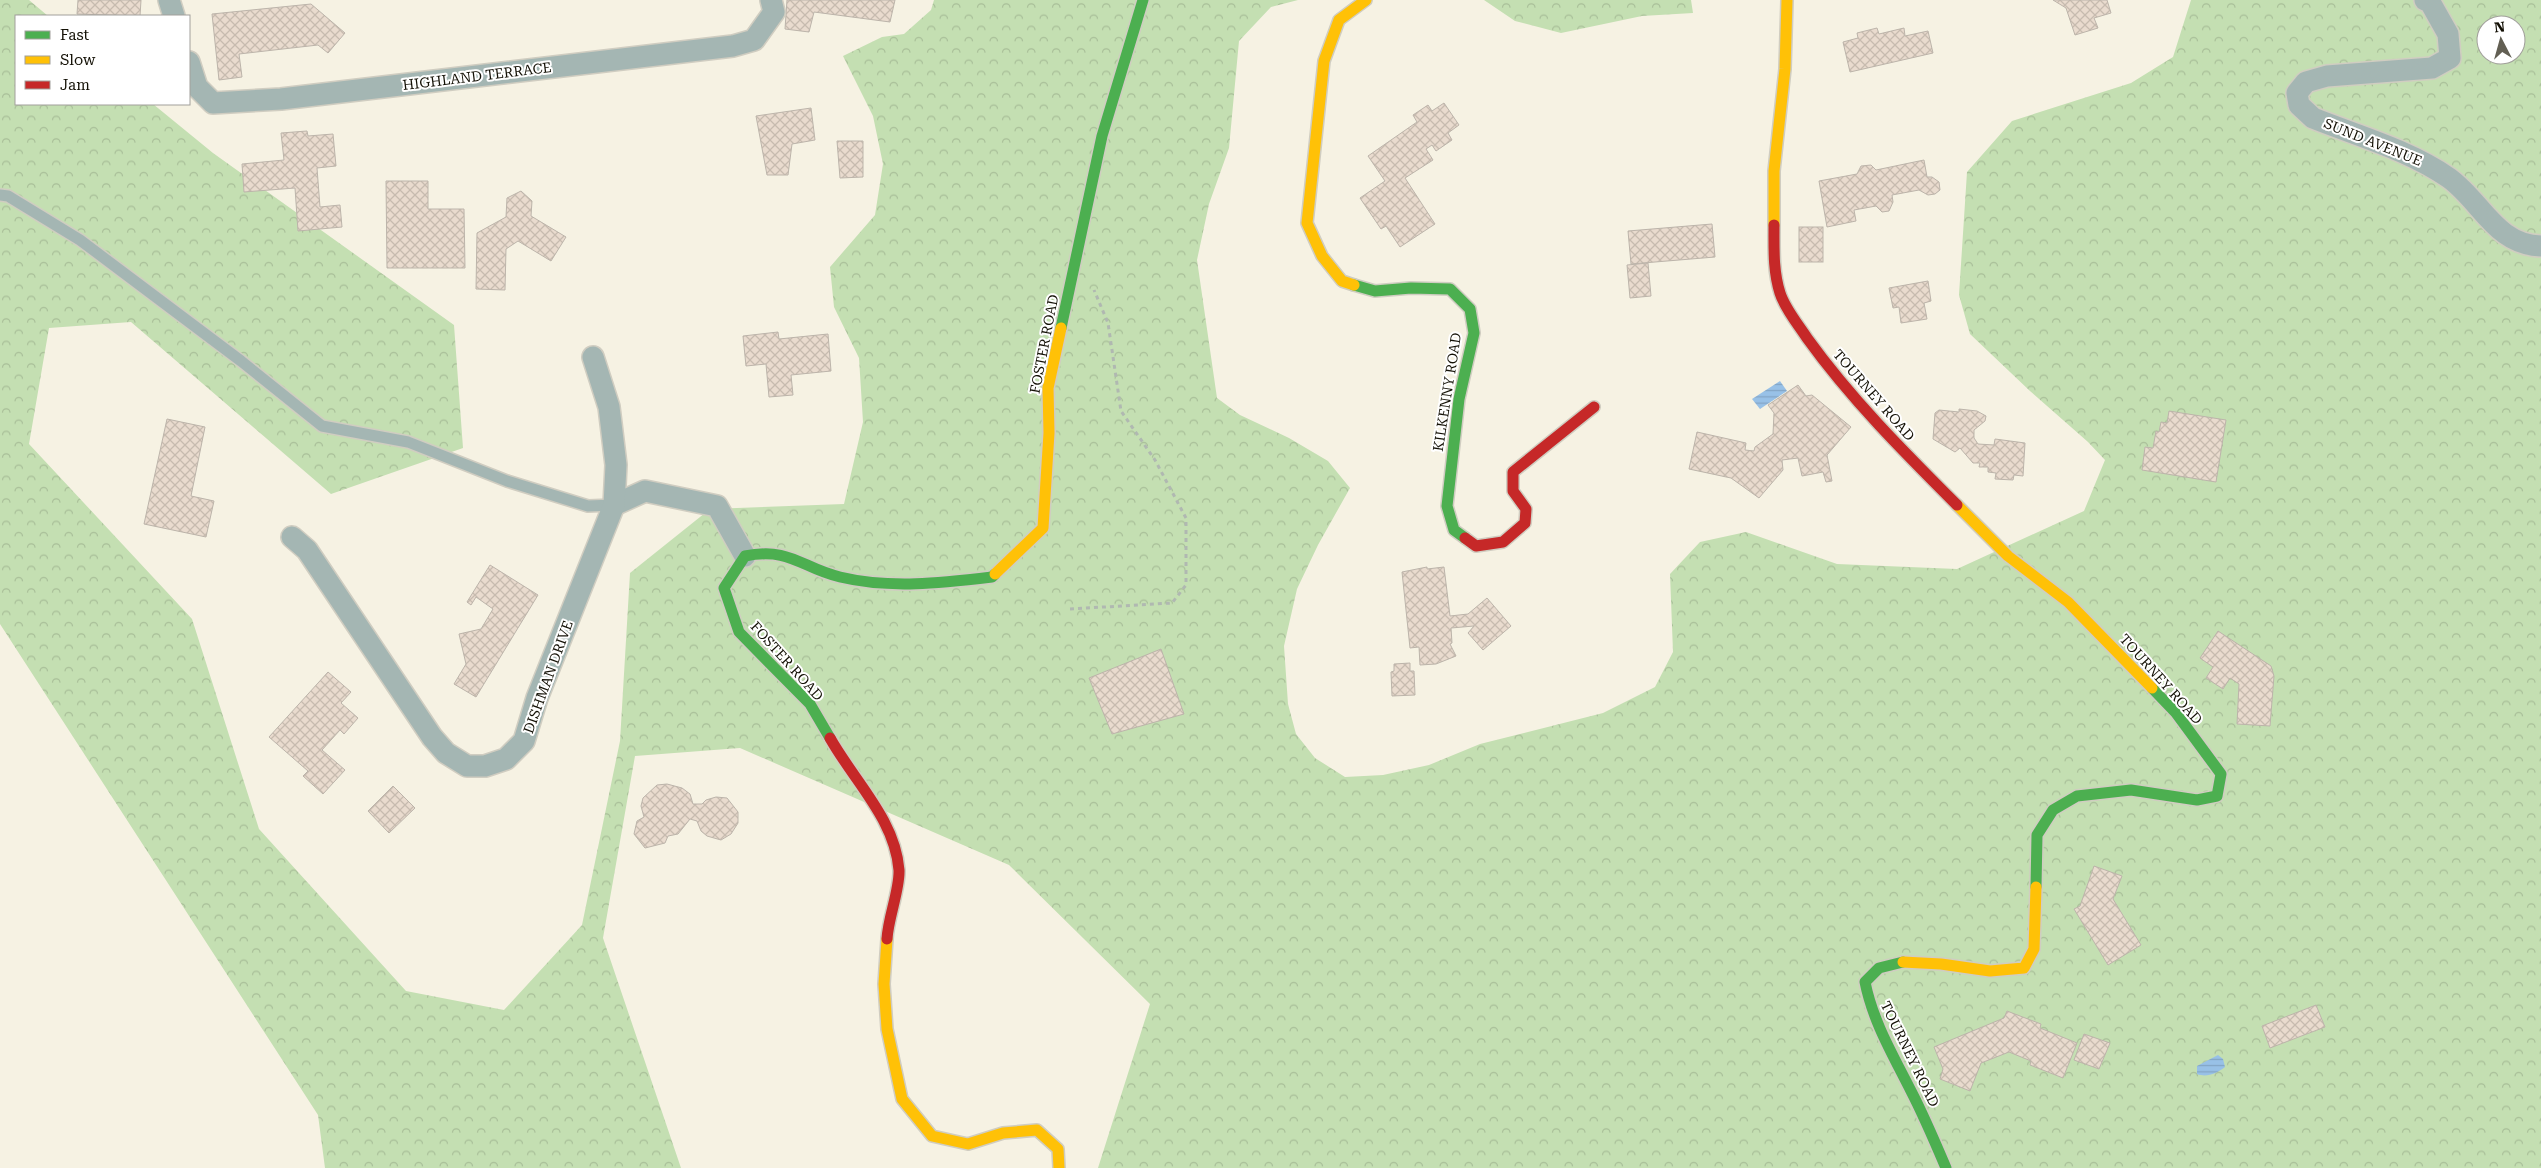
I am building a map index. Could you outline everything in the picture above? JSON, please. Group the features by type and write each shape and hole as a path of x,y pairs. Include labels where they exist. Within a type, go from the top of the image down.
{"street":[{"path":"169,0 174,15"},
{"name":"FOSTER ROAD","path":"1059,1168 1058,1149 1037,1130 1003,1134 968,1144 932,1136 902,1099 887,1029 884,984 887,932 899,871 888,823 845,764 810,704 739,632 724,588 745,556 765,552 791,557 838,577 873,583 929,585 992,577 1043,528 1049,433 1048,388 1102,136 1143,0"},
{"name":"KILKENNY ROAD","path":"1366,0 1338,20 1324,61 1307,223 1322,256 1342,280 1375,291 1410,288 1450,289 1470,309 1474,334 1459,399 1447,506 1454,530 1476,546 1503,542 1526,523 1526,509 1513,491 1513,472 1594,407"},
{"name":"TOURNEY ROAD","path":"1786,0 1785,70 1774,171 1774,266 1780,294 1794,318 1832,373 1900,449 2008,556 2068,602 2176,713 2221,774 2217,796 2204,799 2196,800 2131,790 2078,796 2053,810 2037,835 2034,949 2024,968 1990,971 1941,964 1902,962 1879,968 1865,982 1868,1004 1881,1036 1918,1104 1946,1168"},
{"name":"SUND AVENUE","path":"2425,0 2430,2 2448,34 2450,58 2432,68 2327,76 2306,82 2297,93 2299,105 2313,118 2421,160 2451,180 2509,239 2527,246 2541,246"},
{"name":"HIGHLAND TERRACE","path":"190,65 197,87 214,103 281,99 733,46 754,40 773,6"},
{"name":"DISHMAN DRIVE","path":"292,537 307,550 432,737 446,753 467,766 485,766 506,759 524,740 538,698 614,505 616,465 609,407 593,357"},
{"path":"614,505 645,491 717,506 745,556"}],"lane":[{"path":"0,195 8,196 80,240 241,361 322,426 408,442 506,481 588,506 614,505"}],"path":[{"path":"1070,609 1172,603 1186,585 1186,518 1155,460 1121,410 1108,323 1093,288"}],"green space":[{"path":"0,0 29,0 47,15 15,15 15,105 154,105 213,153 454,325 463,448 331,494 131,322 49,328 29,444 192,619 259,829 406,991 504,1010 582,925 620,741 630,573 710,509 844,504 863,422 859,358 834,307 830,267 875,215 883,164 873,116 843,56 882,37 904,34 931,10 934,0 1298,0 1271,7 1239,41 1229,148 1209,204 1197,260 1217,398 1240,415 1289,438 1328,461 1350,488 1318,545 1297,589 1284,646 1288,704 1296,734 1315,758 1345,777 1383,775 1429,765 1480,744 1603,713 1655,687 1673,652 1670,574 1700,542 1746,532 1837,564 1957,569 2084,511 2105,460 2088,442 2030,391 1970,334 1959,295 1967,172 2012,121 2131,83 2173,57 2191,0 2541,0 2541,1168 1098,1168 1150,1004 1009,865 740,748 635,756 603,938 681,1168 325,1168 318,1115 0,624"},
{"path":"1484,0 1691,0 1693,13 1642,16 1561,33 1515,21"}],"water":[{"path":"1780,381 1787,391 1760,409 1752,399"},
{"path":"2218,1055 2223,1059 2225,1067 2212,1074 2197,1074 2197,1066"}],"building":[{"path":"78,0 141,0 140,15 77,14"},
{"path":"787,0 895,0 890,22 814,12 809,32 785,29"},
{"path":"2053,0 2107,0 2111,13 2094,18 2098,28 2075,35 2066,8"},
{"path":"311,4 345,33 328,53 318,45 239,54 242,77 219,80 212,14"},
{"path":"1877,28 1879,34 1904,28 1905,36 1928,31 1933,53 1850,72 1843,42 1858,38 1857,33"},
{"path":"1444,103 1459,125 1448,133 1452,140 1436,151 1432,145 1426,149 1433,160 1405,178 1435,224 1400,247 1386,226 1381,229 1360,198 1385,181 1368,156 1417,122 1413,115 1428,105 1432,111"},
{"path":"811,108 815,140 792,144 788,175 767,175 756,116"},
{"path":"307,131 308,136 333,134 336,166 317,168 320,207 340,205 342,227 298,231 295,188 244,192 242,164 284,160 281,133"},
{"path":"837,141 863,141 863,177 840,178"},
{"path":"1924,160 1927,177 1932,177 1939,182 1940,190 1935,194 1928,195 1919,190 1892,195 1893,202 1889,211 1882,212 1876,206 1854,210 1856,221 1827,227 1819,181 1857,174 1861,166 1871,165 1876,170"},
{"path":"386,181 428,181 428,209 464,209 465,268 387,268"},
{"path":"521,191 532,201 531,216 566,237 551,261 518,241 506,249 505,290 476,289 477,233 506,217 507,198"},
{"path":"1712,224 1715,257 1631,264 1628,231"},
{"path":"1799,227 1823,227 1823,262 1799,262"},
{"path":"1648,263 1651,296 1630,298 1627,265"},
{"path":"1928,281 1931,301 1924,303 1927,319 1901,323 1899,307 1893,308 1889,288"},
{"path":"778,332 779,339 828,334 831,371 791,375 793,395 769,397 766,364 746,366 743,336"},
{"path":"1798,385 1806,396 1812,395 1851,427 1827,455 1832,481 1826,482 1823,472 1802,476 1798,458 1782,460 1783,470 1759,498 1731,478 1689,469 1697,432 1746,443 1745,450 1754,451 1755,447 1773,434 1774,413 1768,405"},
{"path":"1959,409 1977,411 1986,416 1985,421 1974,430 1974,438 1978,444 1994,445 1995,439 2025,443 2023,476 2014,475 2013,480 1995,479 1996,473 1988,472 1988,467 1979,467 1980,463 1973,463 1960,448 1955,452 1933,439 1935,413 1939,410 1959,412"},
{"path":"2169,411 2226,420 2216,482 2142,470 2145,447 2153,448 2156,431 2159,432 2161,422 2167,423"},
{"path":"167,419 205,427 191,496 214,501 206,537 144,524"},
{"path":"490,565 538,595 476,697 454,684 466,664 459,634 481,629 493,609 476,597 471,605 467,602"},
{"path":"1427,567 1427,569 1444,567 1450,616 1468,614 1487,598 1511,626 1483,650 1468,633 1474,626 1451,628 1452,643 1450,644 1456,656 1436,664 1420,665 1419,647 1410,648 1402,572"},
{"path":"2218,631 2271,666 2274,676 2270,726 2237,724 2239,684 2230,678 2223,689 2206,678 2213,667 2200,658"},
{"path":"1161,649 1184,714 1112,734 1089,678"},
{"path":"1410,663 1410,671 1414,671 1415,695 1392,696 1391,672 1394,671 1394,664"},
{"path":"328,672 351,692 341,703 358,718 344,734 340,730 322,750 345,770 323,794 303,776 308,771 269,737"},
{"path":"667,784 682,788 690,794 693,804 702,804 706,800 716,797 727,798 738,812 738,823 731,834 721,840 707,836 701,831 697,821 690,819 678,834 668,836 665,843 645,848 634,834 637,821 644,817 641,806 643,798 657,785"},
{"path":"393,786 415,808 389,833 368,811"},
{"path":"2094,866 2122,876 2113,899 2141,945 2108,965 2074,909 2080,906"},
{"path":"2316,1005 2325,1027 2270,1048 2262,1026"},
{"path":"2007,1011 2041,1024 2040,1028 2077,1043 2063,1078 2030,1065 2031,1061 2009,1052 1981,1063 1970,1091 1940,1079 1943,1069 1934,1047 2004,1018"},
{"path":"2084,1034 2110,1043 2099,1069 2074,1060"}],"traffic: fast":[{"path":"1061,328 1102,136 1143,0"},
{"path":"1354,285 1375,291 1411,288 1450,289 1470,309 1474,333 1459,399 1447,506 1454,530 1465,538"},
{"path":"830,738 810,704 739,632 724,588 745,556 761,554 785,556 840,577 878,583 935,583 992,577 995,574"},
{"path":"2036,887 2037,835 2053,810 2077,796 2131,790 2197,800 2217,796 2221,774 2176,713 2152,688"},
{"path":"1903,962 1879,968 1865,982 1878,1025 1946,1168"}],"traffic: slow":[{"path":"1354,285 1342,281 1322,256 1307,223 1324,61 1339,20 1366,0"},
{"path":"1774,225 1774,171 1785,69 1787,0"},
{"path":"995,574 1043,528 1049,433 1048,388 1061,328"},
{"path":"1957,505 2008,556 2068,602 2152,688"},
{"path":"1903,962 1941,964 1990,971 2024,968 2034,949 2036,887"},
{"path":"887,939 884,984 887,1029 902,1099 932,1136 968,1144 1003,1133 1037,1130 1058,1149 1059,1168"}],"traffic: jam":[{"path":"1774,225 1776,276 1782,299 1792,316 1824,361 1860,404 1957,505"},
{"path":"1465,538 1476,546 1503,542 1525,523 1526,509 1513,491 1513,472 1594,407"},
{"path":"830,738 882,817 896,851 899,878 887,939"}]}
